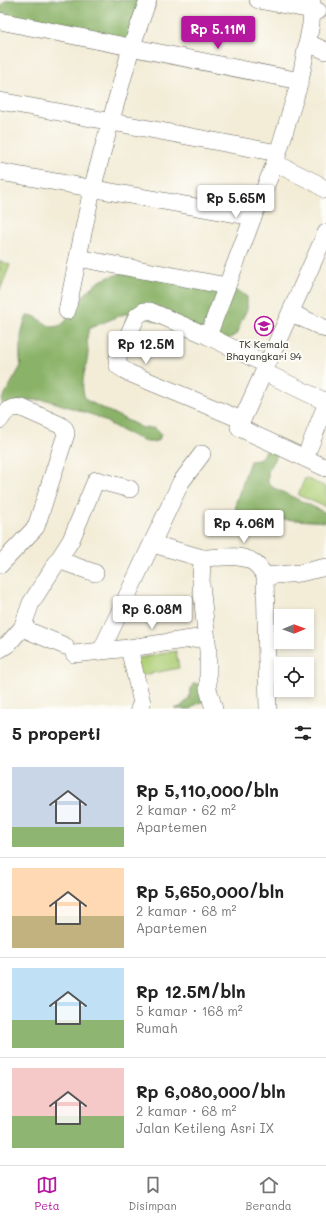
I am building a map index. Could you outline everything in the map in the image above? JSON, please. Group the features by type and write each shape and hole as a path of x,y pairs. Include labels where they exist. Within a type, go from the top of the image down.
{"street":[{"path":"67,311 92,189 112,123 131,48 148,0"},
{"path":"208,336 276,158 300,81 314,9 258,0"},
{"path":"0,21 300,81"},
{"path":"308,43 326,51"},
{"path":"0,101 276,158 326,190"},
{"path":"0,172 253,217"},
{"path":"241,424 291,313 321,260 326,233"},
{"path":"78,258 227,286"},
{"path":"305,458 326,403 208,336 150,311 144,311 137,316 117,360 118,366 129,373 241,424 305,458 326,468"},
{"path":"291,313 326,329"},
{"path":"0,420 7,411 17,407 22,408 60,425 65,429 66,434 36,527 0,564"},
{"path":"102,649 153,544 181,482 202,454"},
{"path":"0,649 8,644 22,628 31,603 71,540 96,480 130,489"},
{"path":"153,544 202,558 231,558 248,560 253,562 265,576 268,709"},
{"path":"202,558 201,584 205,637 208,651 208,690 214,709"},
{"path":"58,560 95,574"},
{"path":"265,576 300,573 326,567"},
{"path":"22,628 70,650 129,648 205,637"},
{"path":"129,648 142,703 139,709"}],"green space":[{"path":"7,0 146,0 135,41 0,25 0,6"},
{"path":"0,261 10,265 0,290"},
{"path":"128,273 236,291 247,297 247,310 241,321 238,333 227,340 130,314 124,314 90,328 88,331 88,353 83,382 86,400 143,428 155,428 161,434 159,440 147,442 124,432 96,416 47,400 22,400 5,406 1,401 21,366 21,340 23,327 27,316 34,316 51,327 63,324 86,293 95,285 109,277"},
{"path":"268,451 278,453 268,470 268,482 272,487 326,513 326,522 235,516 236,502 250,461 259,460 265,452"},
{"path":"305,478 326,487 326,507 298,495"},
{"path":"176,651 179,668 138,676 135,659"},
{"path":"194,683 200,685 204,701 195,705 191,709 174,709 180,707 189,699 190,689"}],"place":[{"name":"TK Kemala Bhayangkari 94","path":"264,326"}]}
